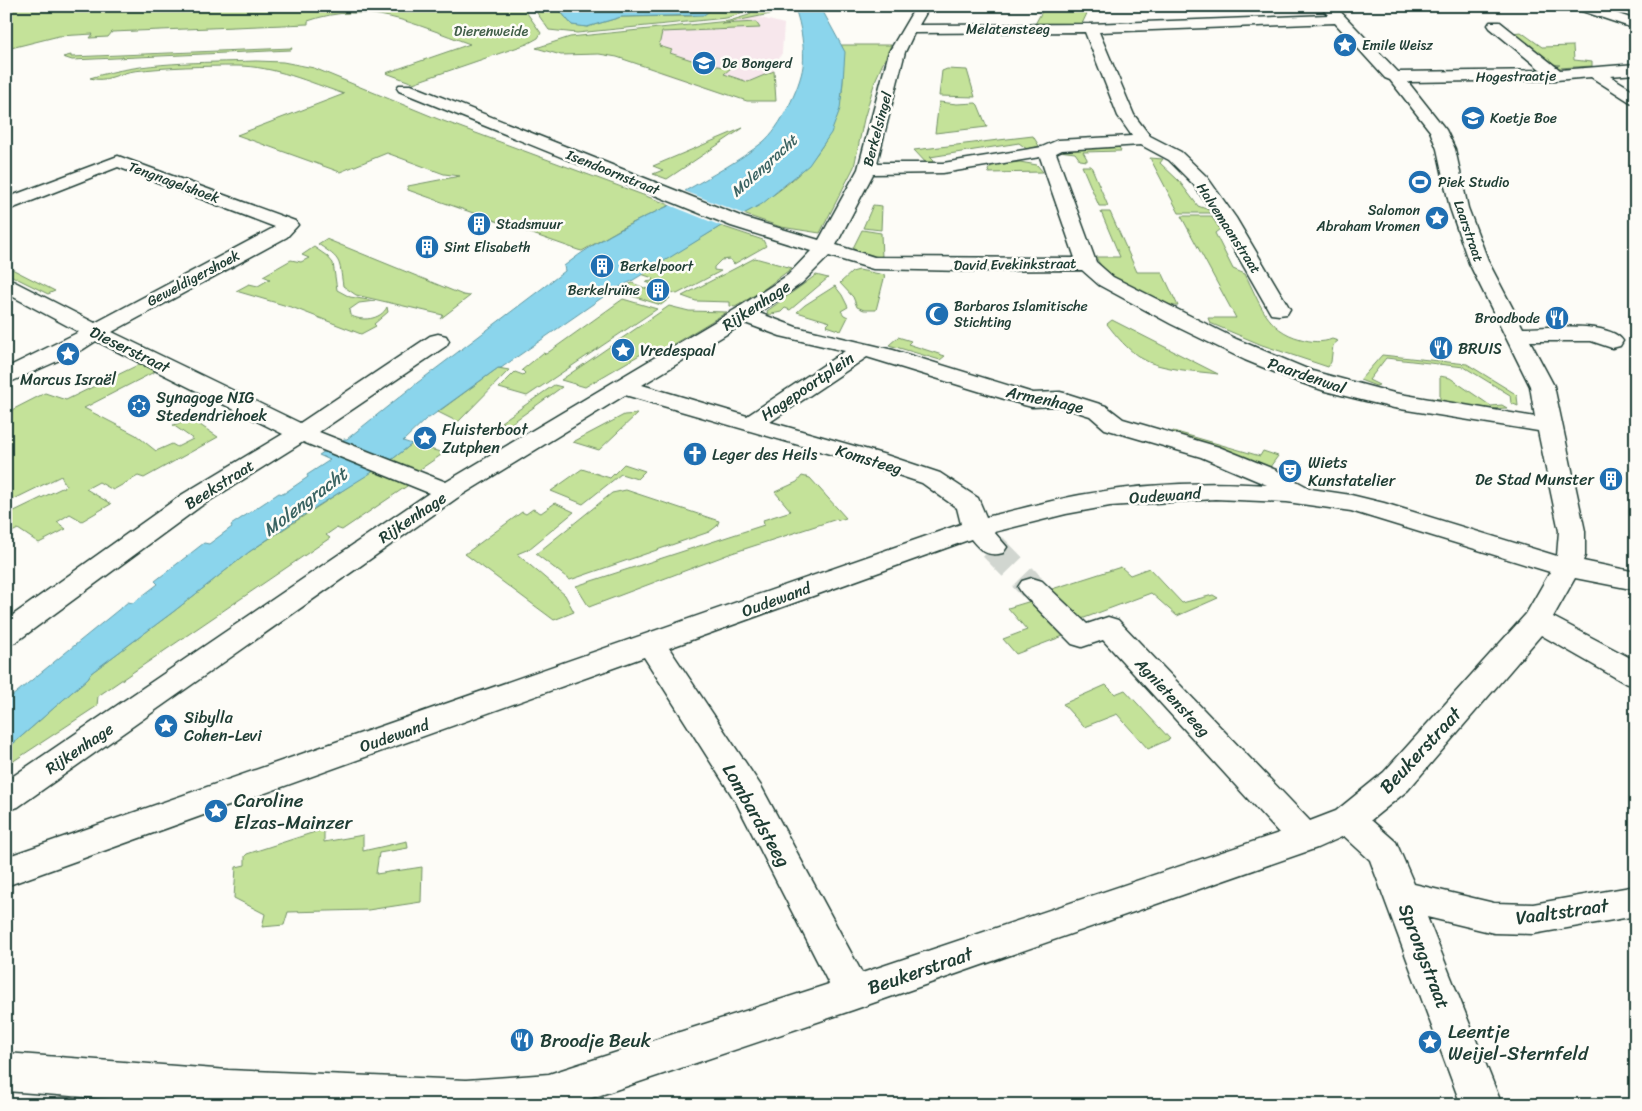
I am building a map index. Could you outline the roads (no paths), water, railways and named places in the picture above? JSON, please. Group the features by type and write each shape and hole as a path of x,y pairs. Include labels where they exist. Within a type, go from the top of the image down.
{"street":[{"name":"Berkelsingel","path":"824,250 867,169 897,52 924,6"},
{"name":"Laarstraat","path":"1327,6 1391,75 1403,77 1438,130 1446,149 1459,208 1479,263 1542,386 1549,426"},
{"path":"1581,6 1636,25"},
{"name":"Melatensteeg","path":"909,29 1090,28 1105,22 1340,20"},
{"path":"1495,25 1556,75"},
{"name":"Halvemaanstraat","path":"1090,28 1126,116 1144,140 1175,156 1201,181 1226,218 1279,309"},
{"name":"Hogestraatje","path":"1403,77 1556,75 1636,70"},
{"path":"1594,73 1636,99"},
{"name":"Isendoornstraat","path":"405,88 738,222 824,250"},
{"name":"Halvemaanstraat","path":"1049,157 1058,144 1144,140"},
{"path":"867,169 943,168 1049,157"},
{"name":"David Evekinkstraat","path":"824,250 887,265 1087,264 1049,157"},
{"name":"Tengnagelshoek","path":"6,205 118,161 286,222"},
{"name":"Geweldigershoek","path":"6,377 74,345 94,332 280,233 287,227 286,222"},
{"name":"Rijkenhage","path":"6,798 448,492 744,314 795,279 824,250"},
{"name":"Paardenwal","path":"1087,264 1106,281 1190,325 1255,356 1303,376 1363,394 1549,426"},
{"name":"Dieserstraat","path":"6,285 94,332 301,433 448,492"},
{"name":"Armenhage","path":"744,314 787,333 863,349 1032,400 1060,399 1098,411 1114,424 1210,452 1267,475 1310,497"},
{"path":"1517,336 1593,334 1612,341"},
{"name":"Beekstraat","path":"6,635 192,500 301,433 438,341"},
{"name":"Hagepoortplein","path":"751,424 863,349"},
{"name":"Komsteeg","path":"624,386 640,393 877,460 931,478 969,504 985,537"},
{"name":"Beukerstraat","path":"6,1072 258,1091 466,1099 548,1099 853,992 1305,838 1348,820 1396,780 1537,620 1567,566 1571,556 1572,531 1549,426"},
{"name":"Oudewand","path":"6,872 651,644 985,537 1080,503 1120,498 1208,492 1310,497 1350,503 1390,513 1434,525 1537,560 1636,581"},
{"name":"Agnietensteeg","path":"1032,587 1082,637 1108,627 1305,838"},
{"path":"1537,620 1636,675"},
{"name":"Lombardsteeg","path":"651,644 749,795 853,992"},
{"name":"Sprongstraat","path":"1348,820 1384,852 1482,1105"},
{"name":"Vaaltstraat","path":"1402,896 1494,918 1533,919 1636,901"}],"water":[{"path":"556,6 722,6 713,8 704,15 621,17 587,27 572,25"},
{"name":"Molengracht","path":"785,6 820,6 845,52 840,109 831,133 809,165 762,204 721,226 630,282 613,290 427,418 403,441 412,444 390,461 308,512 249,552 91,673 88,678 6,750 6,701 128,602 133,603 158,584 155,581 204,543 209,544 232,527 231,525 279,493 283,494 308,477 307,475 330,460 319,455 347,439 417,383 565,271 564,266 579,255 626,226 693,195 685,191 735,162 763,142 776,127 794,96 803,66 803,45 797,15 795,9"}],"tunnel":[{"path":"993,547 1032,587"}],"place":[{"name":"Emile Weisz","path":"1345,45"},
{"name":"De Bongerd","path":"704,63"},
{"name":"Koetje Boe","path":"1473,118"},
{"name":"Piek Studio","path":"1420,182"},
{"name":"Salomon Abraham Vromen","path":"1437,218"},
{"name":"Stadsmuur","path":"479,224"},
{"name":"Sint Elisabeth","path":"427,247"},
{"name":"Berkelpoort","path":"602,266"},
{"name":"Berkelruïne","path":"658,290"},
{"name":"Barbaros Islamitische Stichting","path":"937,314"},
{"name":"Broodbode","path":"1557,318"},
{"name":"BRUIS","path":"1441,348"},
{"name":"Vredespaal","path":"623,350"},
{"name":"Marcus Israël","path":"68,354"},
{"name":"Synagoge NIG Stedendriehoek","path":"139,406"},
{"name":"Fluisterboot Zutphen","path":"425,438"},
{"name":"Leger des Heils","path":"695,454"},
{"name":"Wiets Kunstatelier","path":"1290,471"},
{"name":"De Stad Munster","path":"1611,479"},
{"name":"Sibylla Cohen-Levi","path":"166,726"},
{"name":"Caroline Elzas-Mainzer","path":"216,811"},
{"name":"Broodje Beuk","path":"522,1040"},
{"name":"Leentje Weijel-Sternfeld","path":"1430,1042"}],"park label":[{"name":"Dierenweide","path":"491,31"}]}
